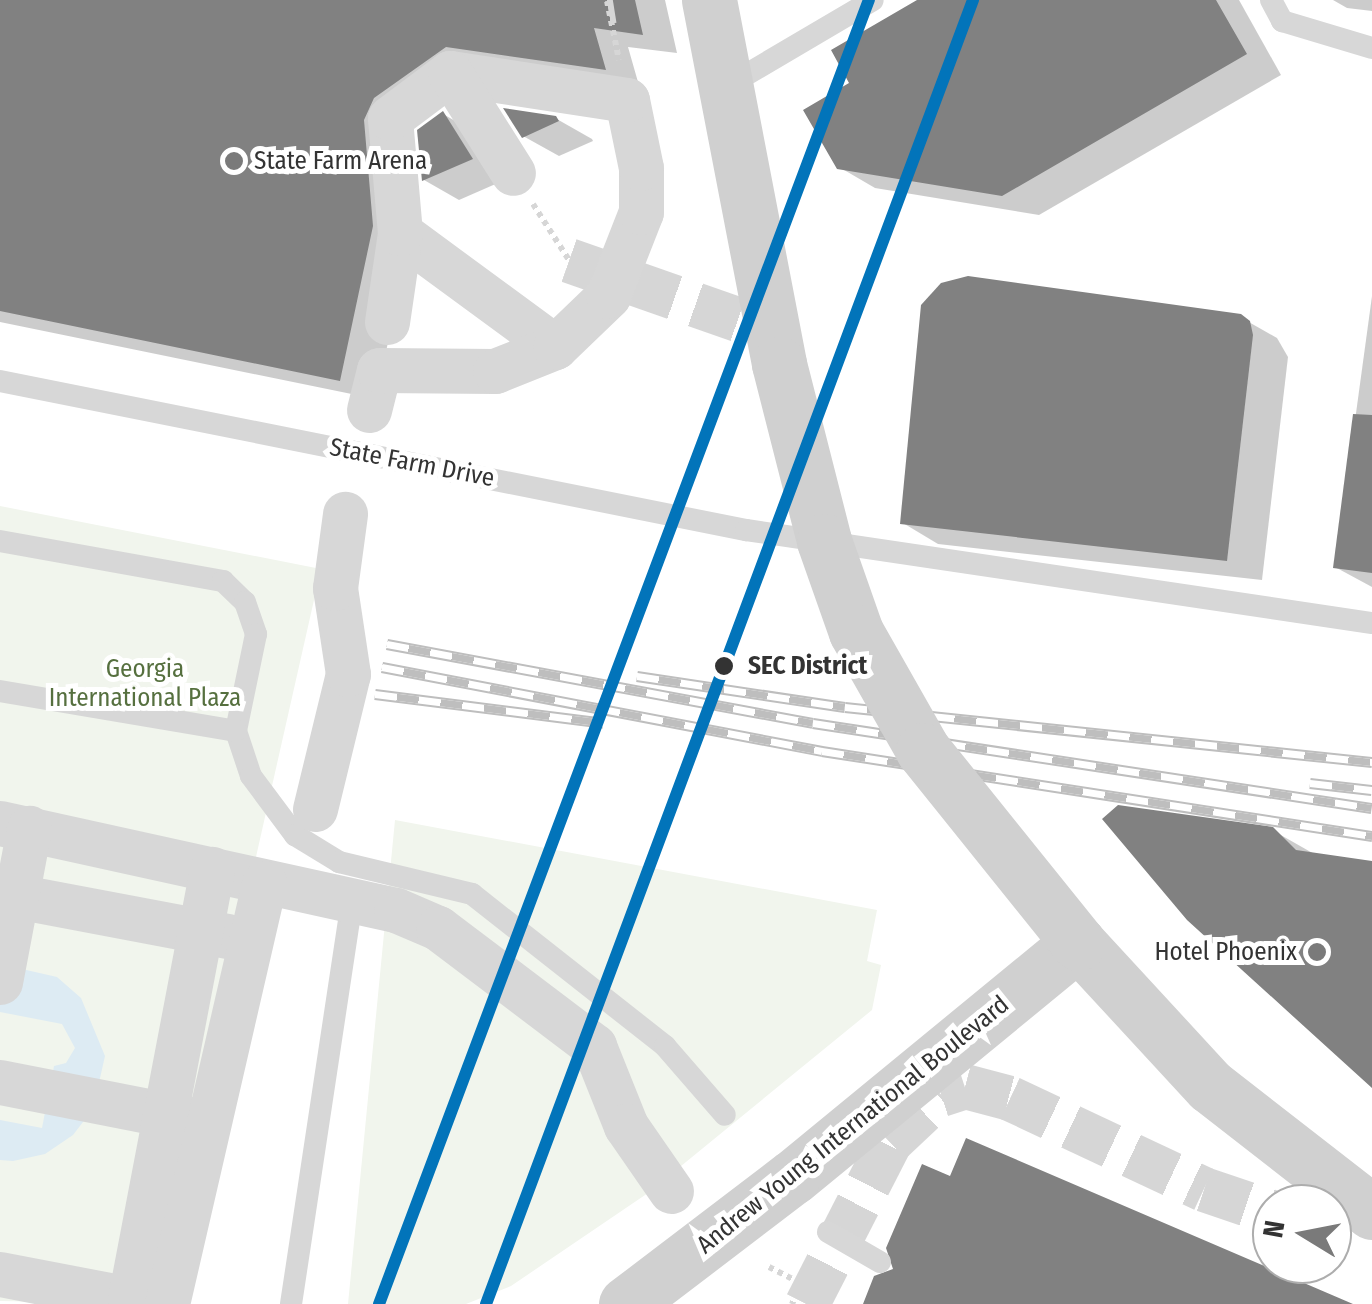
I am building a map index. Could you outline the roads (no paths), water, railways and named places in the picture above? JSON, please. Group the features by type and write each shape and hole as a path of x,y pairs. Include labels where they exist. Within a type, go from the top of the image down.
{"street":[{"path":"709,0 779,364 824,540 856,632 923,750 1078,943 1210,1086 1372,1212"},
{"path":"450,73 513,173"},
{"path":"369,410 380,370 495,372 555,347 608,296 631,250 641,212 641,168 627,100 450,73 390,118 400,233 386,322"},
{"path":"400,233 555,347"},
{"path":"315,809 348,674 335,588 345,514"},
{"path":"0,982 15,825 396,910 462,942 594,1046 626,1126 671,1191"},
{"path":"142,1302 212,869"},
{"path":"142,1302 208,1123 264,882"},
{"path":"0,893 250,940"},
{"name":"Andrew Young International Boulevard","path":"626,1304 748,1214 1078,943"},
{"path":"0,1082 208,1123"},
{"path":"0,1274 142,1302"}],"lane":[{"path":"727,86 873,0"},
{"path":"1270,0 1282,20 1372,48"},
{"name":"State Farm Drive","path":"0,381 746,530 1372,622"},
{"path":"0,541 223,581 245,602 256,634 236,731 251,776 295,836 339,862 472,894 664,1046 726,1115"},
{"path":"0,691 236,731"},
{"path":"291,1304 350,914"},
{"path":"828,1232 880,1262"}],"tunnel":[{"path":"607,1 613,0"},
{"path":"569,260 760,327"},
{"path":"807,1304 890,1142 941,1094 965,1086 1010,1098 1204,1189 1252,1205"}],"railway":[{"path":"387,644 813,723 1372,808"},
{"path":"382,667 822,751 1372,836"},
{"path":"637,676 845,707 1372,762"},
{"path":"375,694 603,723"},
{"path":"1310,783 1372,790"}],"place":[{"name":"State Farm Arena","path":"234,161"},
{"name":"SEC District","path":"724,666"},
{"name":"Hotel Phoenix","path":"1317,952"}],"park label":[{"name":"Georgia International Plaza","path":"145,684"}]}
